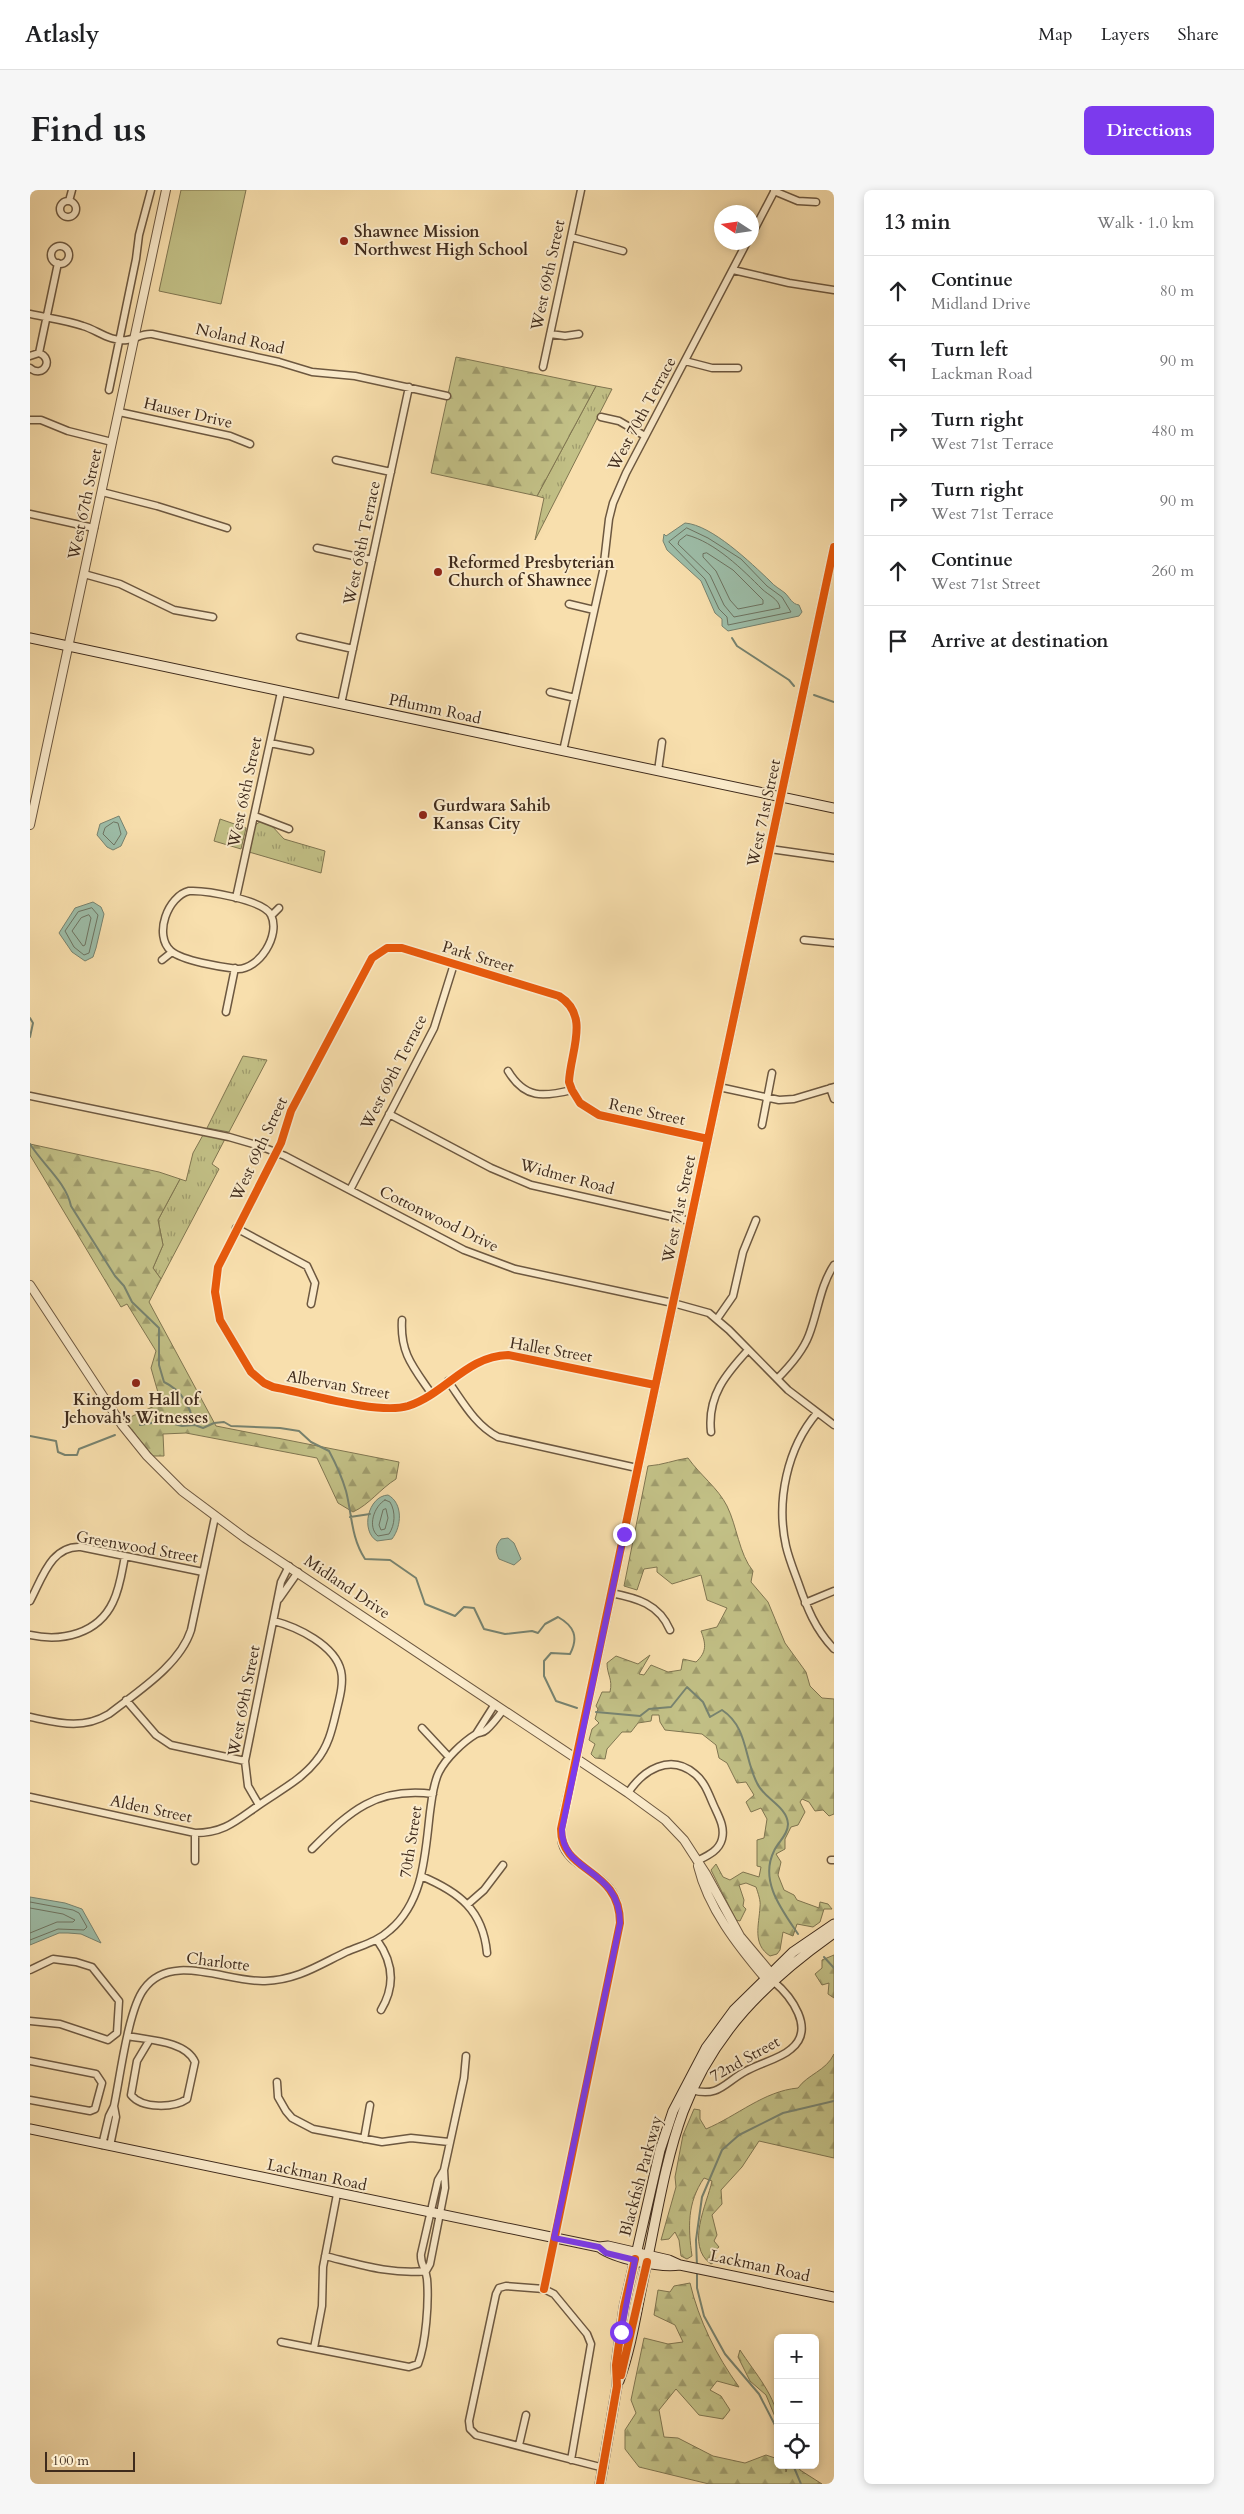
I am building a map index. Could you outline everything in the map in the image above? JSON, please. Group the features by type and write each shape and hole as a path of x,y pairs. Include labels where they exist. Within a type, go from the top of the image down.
{"main road":[{"name":"Pflumm Road","path":"30,638 834,808"},
{"name":"Blackfish Parkway","path":"635,2256 660,2150 682,2091 720,2029 793,1952 834,1924"},
{"name":"Blackfish Parkway","path":"648,2259 675,2136 692,2090 728,2029 770,1977 834,1933"},
{"name":"Lackman Road","path":"30,2129 599,2247 606,2253 635,2256 668,2267 680,2265 834,2297"},
{"path":"617,2386 616,2365 623,2315 635,2256"},
{"path":"600,2484 617,2386 624,2367 648,2259"}],"street":[{"path":"69,201 72,190"},
{"path":"108,390 136,259 139,235 151,190"},
{"name":"West 67th Street","path":"30,820 166,190"},
{"name":"West 69th Street","path":"543,367 581,190"},
{"path":"759,221 775,191 798,201 816,202"},
{"path":"571,237 623,251"},
{"name":"West 70th Terrace","path":"563,751 594,610 613,503 645,436 743,250"},
{"path":"39,352 58,264"},
{"path":"733,270 834,290"},
{"name":"Noland Road","path":"30,314 82,325 103,336 119,340 128,341 143,333 152,334 279,362 312,372 355,376 447,396"},
{"path":"550,334 565,336 579,334"},
{"path":"30,356 39,352"},
{"path":"30,368 37,372 46,368 47,358 39,352"},
{"path":"685,361 712,368 738,368"},
{"name":"West 68th Terrace","path":"341,704 409,387"},
{"name":"Hauser Drive","path":"119,412 230,436 250,444"},
{"path":"602,417 619,421 645,436"},
{"path":"30,420 41,420 79,435 112,442"},
{"path":"336,460 391,472"},
{"path":"102,492 157,506 227,528"},
{"path":"30,514 94,528"},
{"name":"West 71st Street","path":"576,1759 834,547"},
{"path":"317,548 372,560"},
{"path":"84,574 120,584 174,610 214,617"},
{"path":"569,604 594,610"},
{"path":"300,637 353,648"},
{"name":"West 68th Street","path":"236,898 281,692"},
{"path":"550,692 575,698"},
{"path":"658,771 662,742"},
{"path":"270,743 310,751"},
{"path":"255,816 289,829"},
{"path":"770,849 834,858"},
{"path":"272,915 261,905 236,898 195,891 183,893 172,902 165,922 165,942 172,952 197,961 234,968 249,967 262,955 272,932 272,915 279,908"},
{"path":"804,940 834,943"},
{"name":"West 69th Street","path":"252,1372 226,1333 216,1306 214,1292 218,1267 276,1152 291,1111 368,965 377,953 387,948"},
{"name":"Park Street","path":"387,948 402,948 559,996 575,1011 578,1022 570,1071 572,1090"},
{"path":"162,960 172,952"},
{"name":"West 69th Terrace","path":"350,1190 434,1028 454,964"},
{"path":"226,1012 234,968"},
{"path":"508,1072 520,1087 533,1094 554,1095 572,1090"},
{"path":"762,1125 772,1073"},
{"path":"719,1087 767,1098 794,1099 832,1088 834,1099"},
{"name":"Rene Street","path":"572,1090 582,1106 599,1116 708,1138"},
{"name":"Cottonwood Drive","path":"30,1096 229,1137 276,1152 464,1250 494,1262 554,1278 672,1303 709,1313 777,1379 834,1426"},
{"name":"Widmer Road","path":"389,1114 490,1168 531,1185 690,1221"},
{"path":"717,1319 733,1296 746,1245 756,1220"},
{"path":"236,1228 307,1266 316,1283 311,1304"},
{"path":"777,1379 802,1348 809,1335 824,1287 834,1265"},
{"name":"Midland Drive","path":"30,1285 122,1425 147,1456 182,1491 215,1517 628,1793 672,1827 697,1861 740,1936 770,1977"},
{"path":"402,1320 401,1340 405,1352 431,1393"},
{"path":"711,1432 712,1407 719,1384 748,1350"},
{"name":"Hallet Street","path":"448,1381 484,1359 508,1355 655,1384"},
{"name":"Albervan Street","path":"252,1372 273,1388 375,1408 401,1408 414,1404 448,1381"},
{"path":"448,1381 476,1420 485,1429 498,1437 637,1468"},
{"path":"817,1413 797,1445 786,1478 782,1513 786,1548 805,1603 816,1628 834,1649"},
{"path":"30,1717 69,1724 83,1724 104,1717 171,1662 183,1649 191,1630 215,1517"},
{"name":"Greenwood Street","path":"30,1601 53,1558 66,1548 81,1547 203,1572"},
{"path":"30,1635 48,1638 69,1636 86,1630 100,1619 114,1600 125,1556"},
{"name":"West 69th Street","path":"259,1805 248,1786 245,1761 281,1582 289,1566"},
{"name":"West 69th Street","path":"279,1599 298,1572"},
{"path":"805,1603 834,1591"},
{"path":"612,1593 646,1602 666,1620 670,1630"},
{"path":"259,1805 303,1776 315,1763 331,1734 340,1693 341,1672 335,1658 326,1648 286,1624 274,1621"},
{"path":"126,1700 156,1735 171,1745 245,1761"},
{"name":"70th Street","path":"476,1734 495,1704"},
{"name":"70th Street","path":"377,1940 389,1931 406,1911 421,1876 433,1794 439,1771 449,1757 476,1734 487,1729 503,1710"},
{"path":"422,1728 449,1757"},
{"path":"544,2289 620,1923 619,1907 612,1890 598,1876 570,1856 561,1841 576,1759"},
{"path":"628,1793 639,1777 655,1766 677,1765 696,1774 705,1787 723,1829 722,1839 718,1848 697,1861"},
{"path":"312,1848 347,1814 377,1798 401,1792 433,1794"},
{"name":"Alden Street","path":"30,1797 195,1833 216,1832 259,1805"},
{"path":"195,1833 195,1861"},
{"path":"468,1904 484,1890 504,1865"},
{"path":"421,1876 446,1887 468,1904 484,1935 487,1953"},
{"path":"377,1940 387,1956 391,1970 390,1992 381,2010"},
{"name":"Charlotte","path":"106,2146 116,2117 114,2106 128,2036 137,2003 144,1988 156,1978 170,1972 183,1970 252,1981 281,1980 308,1972 377,1940"},
{"path":"30,1970 53,1958 92,1967 113,1992 120,2006 116,2033 108,2040 60,2024 30,2021"},
{"name":"72nd Street","path":"692,2090 713,2092 741,2073 787,2052 795,2046 799,2036 801,2019 792,2001 770,1977"},
{"path":"128,2036 183,2048 193,2057 195,2062 187,2099 178,2105 166,2107 134,2100 131,2095 137,2061 149,2041"},
{"path":"426,2271 430,2264 441,2214 445,2188 444,2170 464,2078 466,2056"},
{"path":"30,2060 96,2074 102,2083 98,2104 95,2109 90,2111 30,2100"},
{"path":"277,2082 281,2104 292,2118 314,2129 382,2142 428,2138 449,2142"},
{"path":"364,2139 370,2104"},
{"path":"281,2342 409,2368 414,2366 420,2357 423,2344 427,2283 426,2271 420,2262 438,2180 444,2170"},
{"path":"314,2348 322,2306 325,2256 337,2194"},
{"path":"325,2256 378,2269 408,2272 426,2271"},
{"path":"571,2460 591,2344 587,2334 554,2294 544,2289 506,2286 499,2288 496,2294 469,2421 470,2429 476,2435 520,2445 571,2460 604,2468"},
{"path":"520,2445 526,2415"}],"green space":[{"path":"181,190 246,190 221,304 159,291"},
{"path":"456,357 596,386 537,496 431,473"},
{"path":"596,386 612,389 535,540 544,498 537,496"},
{"path":"220,819 246,828 241,849 214,841"},
{"path":"261,821 271,825 284,839 325,851 321,873 249,852 254,826"},
{"path":"243,1056 267,1060 229,1132 207,1128"},
{"path":"203,1135 225,1139 212,1164 219,1169 161,1279 153,1268 163,1245 158,1220 180,1179 186,1181 193,1153"},
{"path":"30,1144 159,1172 180,1179 158,1220 163,1245 153,1268 161,1279 149,1302 216,1426 399,1462 396,1479 365,1505 353,1512 338,1503 317,1458 186,1433 163,1434 164,1456 153,1456 124,1420 161,1403 151,1368 156,1351 127,1304 121,1307 30,1155"},
{"path":"688,1458 719,1493 727,1506 744,1556 753,1571 751,1582 768,1602 785,1643 806,1672 810,1686 822,1698 834,1699 834,1814 829,1816 823,1810 815,1811 809,1802 802,1799 800,1802 805,1812 798,1825 791,1827 785,1839 785,1849 776,1854 781,1862 778,1875 784,1890 794,1895 797,1900 819,1908 820,1902 828,1904 832,1909 824,1909 820,1922 813,1927 797,1924 793,1936 783,1932 780,1950 777,1954 770,1956 764,1951 759,1940 760,1902 756,1887 746,1883 739,1885 744,1900 743,1906 746,1909 740,1921 736,1920 711,1870 716,1864 723,1877 730,1880 743,1872 759,1877 761,1867 757,1866 757,1840 764,1838 767,1819 761,1808 751,1812 746,1802 754,1795 746,1782 737,1783 727,1763 719,1758 716,1745 702,1734 665,1730 660,1722 659,1715 652,1715 651,1721 638,1723 631,1732 622,1732 607,1749 605,1759 595,1758 591,1754 595,1744 589,1740 592,1729 599,1723 595,1719 598,1709 596,1706 602,1692 610,1692 611,1684 607,1663 616,1656 638,1664 650,1655 639,1674 644,1675 651,1665 668,1672 681,1670 683,1659 696,1662 700,1658 704,1651 704,1640 701,1631 717,1627 727,1608 707,1600 701,1575 672,1584 657,1572 657,1567 644,1569 637,1590 624,1586 648,1466"},
{"path":"834,1955 834,1998 828,1994 829,1983 822,1985 815,1974 822,1968 822,1960"},
{"path":"834,2054 834,2158 759,2141 742,2167 721,2190 722,2204 712,2215 717,2235 714,2241 719,2247 713,2252 716,2261 711,2264 703,2256 699,2247 700,2224 712,2181 704,2178 694,2197 690,2215 692,2256 687,2259 681,2256 679,2240 675,2232 669,2239 661,2240 676,2187 675,2177 683,2135 694,2109 700,2110 700,2119 706,2129 762,2099 786,2090 798,2088 822,2069"},
{"path":"690,2283 698,2311 709,2337 739,2387 717,2381 710,2390 721,2396 730,2410 723,2419 699,2415 676,2389 659,2410 664,2437 678,2438 713,2456 745,2463 766,2455 774,2458 774,2469 786,2469 786,2472 787,2469 800,2469 822,2484 709,2484 639,2467 625,2449 625,2430 636,2413 631,2400 644,2338 668,2344 683,2342 675,2325 654,2315 658,2290 670,2292 674,2286"},
{"path":"740,2350 770,2395 774,2405 774,2414 766,2395 750,2381 738,2357"}],"water":[{"path":"685,523 707,530 742,555 793,602 799,605 802,612 799,616 728,631 722,626 722,619 715,613 701,581 667,550 663,541 664,534 666,536"},
{"path":"119,816 127,833 121,846 113,850 107,847 97,835 100,824"},
{"path":"93,902 101,907 104,914 93,957 85,961 72,952 59,933 75,908"},
{"path":"388,1495 396,1503 398,1509 398,1528 392,1539 377,1541 369,1530 369,1515 375,1501"},
{"path":"508,1538 514,1543 521,1559 514,1565 499,1559 496,1549 501,1539"},
{"path":"30,1897 65,1903 82,1909 101,1943 81,1934 59,1933 30,1945"}],"waterway":[{"path":"732,638 737,646 789,680 794,686"},
{"path":"814,695 834,702"},
{"path":"30,1018 33,1023 30,1037"},
{"path":"30,1144 59,1181 71,1206 115,1276 124,1286 132,1302 159,1328 159,1365 164,1382 181,1395 195,1425 203,1428 214,1423 224,1422 231,1426 280,1428 299,1431 311,1442 329,1451 339,1471 348,1500 354,1534 365,1559 390,1560 416,1578 425,1604 455,1616 464,1607 474,1608 484,1629 505,1634 532,1631 538,1633 545,1624 558,1617 563,1620 573,1632 573,1648 570,1654 551,1653 544,1661 544,1676 556,1701 577,1708"},
{"path":"140,1425 163,1421 182,1426 195,1425"},
{"path":"30,1436 56,1441 58,1452 65,1455 77,1455 79,1449 115,1435"},
{"path":"350,1517 370,1514"},
{"path":"596,1712 640,1716 649,1709 671,1707 687,1687 703,1702 710,1717 722,1710 730,1717 737,1725 741,1734 760,1789 780,1807 787,1818 788,1828 774,1851 769,1873 774,1895 798,1934"},
{"path":"824,1957 834,1968"},
{"path":"697,2266 696,2240 702,2197 722,2150 739,2135 783,2113 834,2101"},
{"path":"697,2271 697,2288 704,2316 725,2354 759,2394 774,2424"},
{"path":"795,2469 801,2484"}],"cycle path":[{"path":"544,2289 620,1923 617,1905 611,1891 570,1855 564,1844 561,1829 834,547"},
{"path":"655,1385 508,1355 493,1357 480,1362 421,1400 408,1406 395,1408 361,1406 273,1387 264,1383 251,1372 220,1320 215,1292 218,1267 281,1143 291,1111 372,958 387,948 402,948 559,996 569,1004 576,1024 575,1047 569,1082 580,1103 599,1115 708,1139"},
{"path":"600,2484 617,2386 616,2365 624,2307 635,2259"},
{"path":"621,2375 647,2262"}],"place":[{"name":"Shawnee Mission Northwest High School","path":"344,241"},
{"name":"Reformed Presbyterian Church of Shawnee","path":"438,572"},
{"name":"Gurdwara Sahib Kansas City","path":"423,815"},
{"name":"Kingdom Hall of Jehovah's Witnesses","path":"136,1383"}],"route":[{"path":"621,2332 624,2307 635,2260 606,2253 599,2247 554,2238 620,1930 619,1907 612,1890 598,1876 570,1856 561,1841 624,1534"}]}
